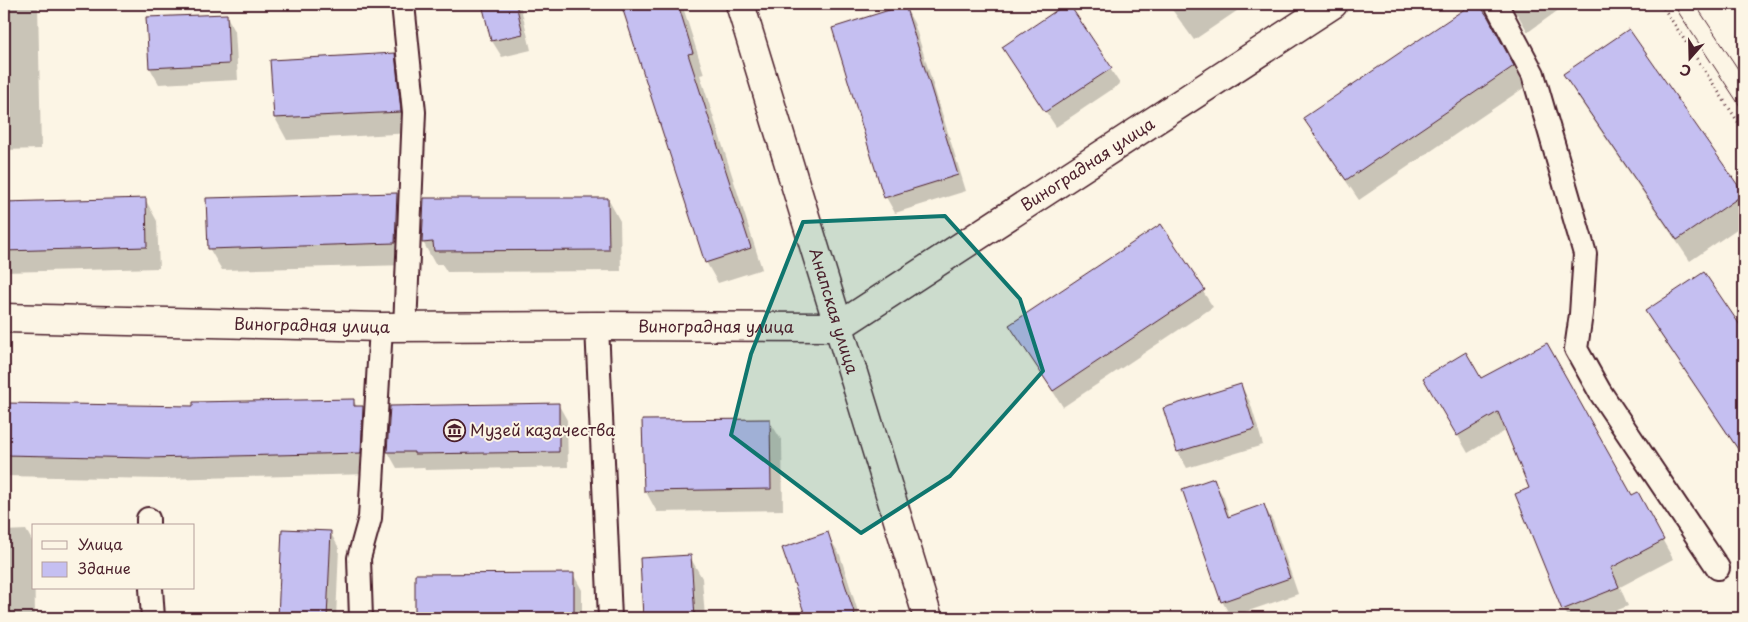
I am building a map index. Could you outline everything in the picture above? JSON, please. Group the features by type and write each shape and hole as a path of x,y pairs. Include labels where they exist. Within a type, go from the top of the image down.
{"street":[{"name":"Анапская улица","path":"740,4 928,618"},
{"name":"Виноградная улица","path":"4,318 393,327 838,327 1333,4"}],"lane":[{"path":"361,618 359,558 370,518 393,327 414,112 403,4"},
{"path":"1496,4 1533,74 1585,254 1581,314 1576,349 1600,392 1718,568"},
{"path":"597,326 610,618"},
{"path":"151,590 153,618"}],"path":[{"path":"1661,4 1744,131"}],"highlighted area":[{"path":"945,216 1020,299 1043,371 950,476 861,533 731,435 751,354 803,222"}],"building":[{"path":"482,4 516,4 523,34 491,41"},
{"path":"621,4 678,4 693,53 688,54 751,248 705,263"},
{"path":"1066,4 1069,4 1112,68 1045,112 1002,47"},
{"path":"1472,4 1479,4 1488,17 1514,66 1346,180 1303,118"},
{"path":"905,5 958,175 884,198 832,28"},
{"path":"227,14 229,64 149,68 146,17"},
{"path":"1629,29 1744,194 1677,240 1563,74"},
{"path":"395,53 401,112 274,118 270,60"},
{"path":"397,193 395,243 208,249 206,198"},
{"path":"146,198 147,247 4,251 4,202"},
{"path":"424,198 608,198 609,250 434,251 433,242 422,243"},
{"path":"1161,224 1205,290 1053,391 1009,325"},
{"path":"1704,272 1744,331 1744,458 1645,311"},
{"path":"1547,343 1632,495 1638,492 1664,540 1611,568 1619,587 1562,610 1515,494 1529,488 1498,412 1457,436 1423,378 1466,352 1481,378"},
{"path":"1241,384 1255,429 1177,452 1163,408"},
{"path":"354,399 354,406 363,406 361,453 148,458 4,455 4,403 193,406 193,402"},
{"path":"559,403 559,452 414,454 414,452 387,452 390,406"},
{"path":"770,419 771,489 644,491 642,420"},
{"path":"1214,478 1228,517 1264,504 1290,578 1221,602 1182,489"},
{"path":"282,529 331,531 327,618 278,618"},
{"path":"828,532 856,618 806,618 782,548"},
{"path":"691,555 695,618 643,618 640,558"},
{"path":"574,573 574,617 415,618 415,574"}],"tram line":[{"path":"1673,4 1744,112"},
{"path":"1695,4 1744,78"}],"place":[{"name":"Музей казачества","path":"454,430"}]}
